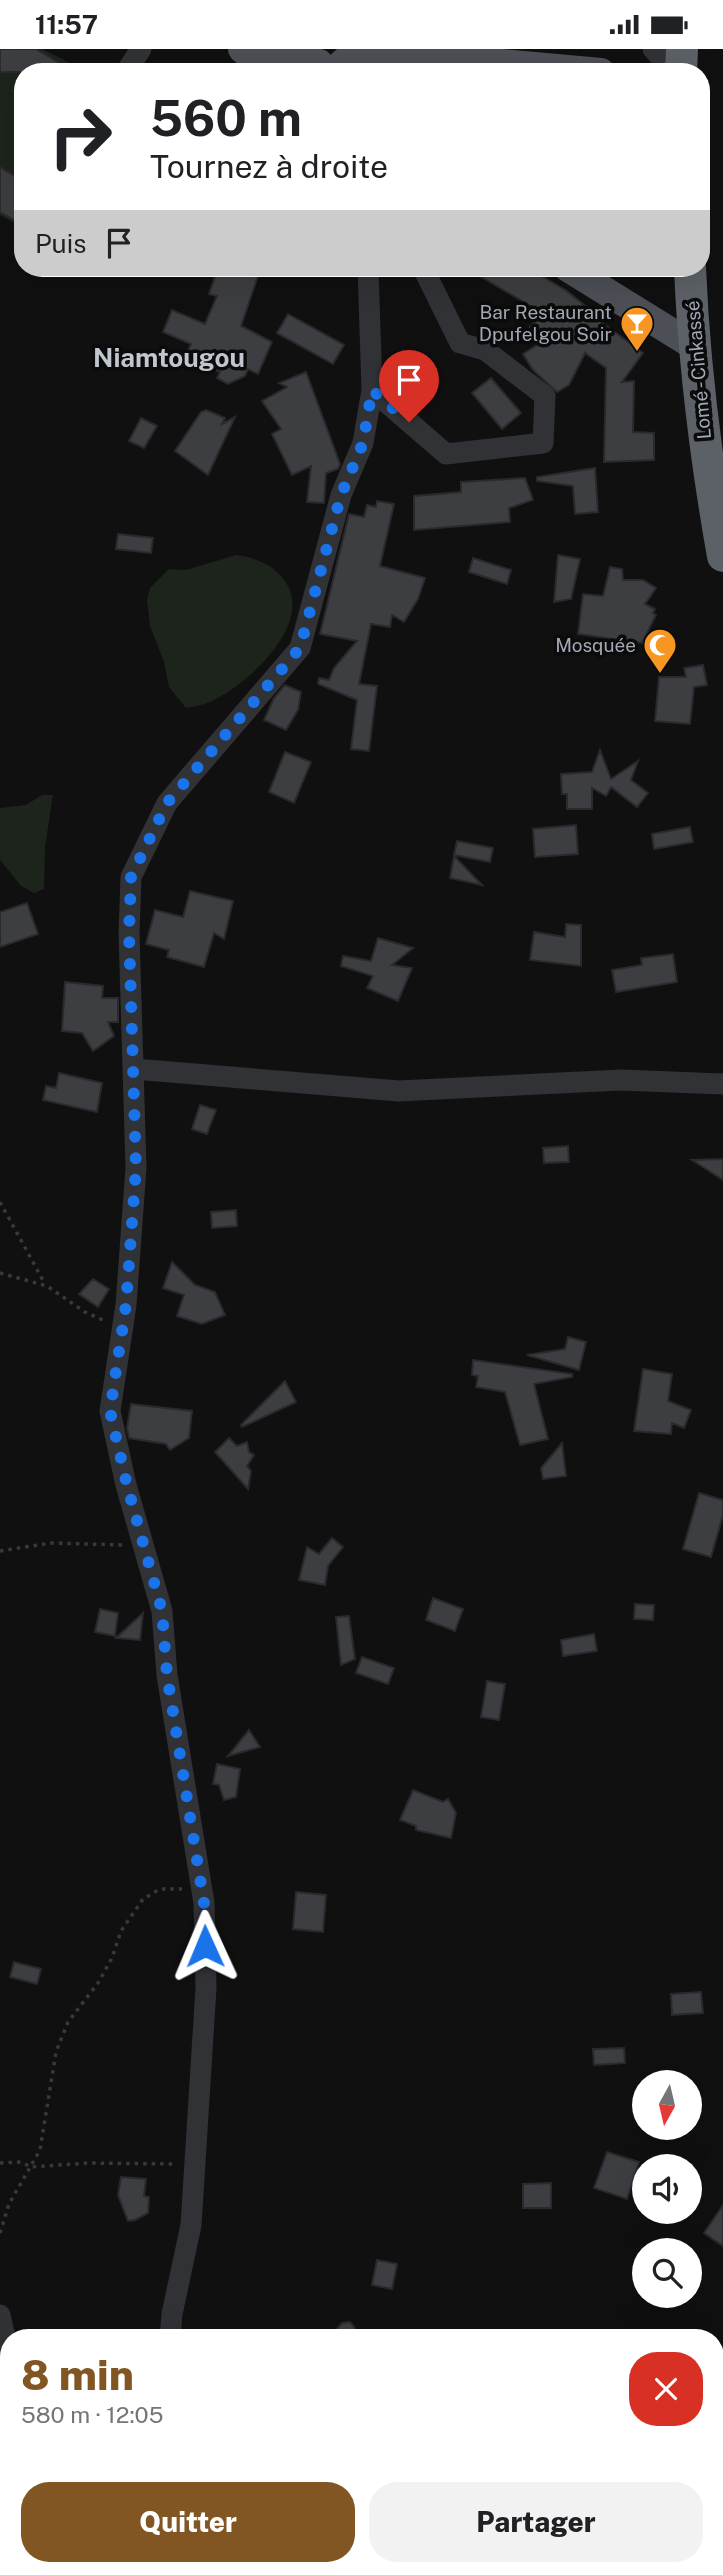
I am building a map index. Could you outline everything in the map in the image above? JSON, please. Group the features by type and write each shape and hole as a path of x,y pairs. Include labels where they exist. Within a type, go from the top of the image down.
{"highway":[{"name":"Lomé - Cinkassé","path":"690,277 694,345 708,474 723,556"}],"main road":[{"path":"242,49 259,63"},
{"path":"272,49 313,63"},
{"path":"335,63 357,50 501,63"},
{"path":"583,277 694,345"}],"street":[{"path":"653,49 666,63"},
{"path":"171,2329 191,2225 206,1988 202,1890 167,1675 162,1611 110,1411 123,1328 136,1168 129,933 131,877 167,803 300,648 341,495 363,443 372,390 374,277"},
{"path":"372,390 446,454 542,443 545,396 485,351 460,343 427,277"},
{"path":"134,1069 399,1091 621,1080 723,1084"}],"path":[{"path":"0,1202 47,1286"},
{"path":"0,1273 47,1286 85,1312 123,1328"},
{"path":"0,1551 51,1543 99,1542 144,1547"},
{"path":"0,2233 9,2204 40,2150 56,2052 68,2022 99,1983 132,1912 143,1899 160,1889 202,1890"},
{"path":"0,2163 21,2162 31,2167 88,2163 195,2166"}],"shaded area":[{"path":"42,49 70,63 14,63 14,223 0,215 0,50"},
{"path":"236,555 266,564 284,579 292,602 290,619 283,636 271,653 242,682 209,702 186,708 169,687 164,662 150,626 147,600 150,588 169,569 186,570"},
{"path":"42,795 53,795 45,847 44,889 34,893 21,886 0,860 0,808 26,805"}],"building":[{"path":"0,49 36,49 59,63 14,63 14,72 0,72"},
{"path":"0,167 14,176 14,220 0,212"},
{"path":"215,277 258,277 241,326 272,342 258,374 248,369 245,376 228,384 217,378 220,372 185,357 191,344 163,332 172,310 205,324 217,296 209,294"},
{"path":"481,277 543,277 567,291 594,313 592,315 643,353 622,382 634,381 633,432 654,433 654,460 604,462 606,368 585,353 569,385 557,392 533,370 523,354 537,345 524,335 541,312"},
{"path":"288,314 344,345 333,364 277,333"},
{"path":"306,372 340,464 338,469 326,473 324,503 307,502 311,466 292,475 272,434 281,429 262,401 287,387 279,383"},
{"path":"491,378 521,413 502,429 472,393"},
{"path":"206,410 225,418 222,424 235,417 208,475 175,451 201,412"},
{"path":"141,418 157,426 144,448 129,441"},
{"path":"595,468 598,512 575,514 573,486 537,481 537,477"},
{"path":"525,478 533,500 509,508 510,522 414,530 414,496 461,492 461,482"},
{"path":"377,501 394,504 380,566 425,578 418,599 404,622 392,615 390,627 371,624 359,684 377,686 369,751 351,749 357,700 318,684 319,678 329,680 334,668 357,641 320,634 349,514 364,517 367,505 376,507"},
{"path":"118,534 153,538 151,553 116,549"},
{"path":"558,555 580,559 571,599 554,602"},
{"path":"473,558 511,570 507,584 469,572"},
{"path":"610,567 622,569 623,580 643,580 656,588 645,604 655,609 653,613 656,615 642,643 578,634 583,594 603,596"},
{"path":"703,665 707,685 694,687 690,724 655,721 659,677 686,677 684,668"},
{"path":"285,685 301,692 298,710 286,730 264,720 274,698"},
{"path":"600,750 611,779 638,761 631,780 648,793 637,807 611,787 606,796 592,788 592,809 567,809 567,794 562,794 561,774 592,772"},
{"path":"285,752 311,762 294,803 269,792"},
{"path":"576,825 578,854 535,857 533,829"},
{"path":"690,827 693,842 654,849 652,834"},
{"path":"457,841 493,848 490,862 454,855"},
{"path":"454,856 482,885 450,878"},
{"path":"190,891 233,901 224,939 214,933 204,967 167,957 169,950 146,944 155,910 183,917"},
{"path":"27,903 38,934 0,947 0,912"},
{"path":"566,924 581,925 581,966 530,960 534,932 565,937"},
{"path":"378,938 413,948 392,965 412,968 398,1001 367,988 373,976 341,966 343,956 371,961"},
{"path":"673,954 677,982 616,992 612,970 642,965 641,958"},
{"path":"65,982 103,986 102,998 118,998 118,1022 108,1022 114,1036 93,1051 82,1033 62,1031"},
{"path":"59,1073 102,1083 97,1112 43,1100 46,1086 56,1088"},
{"path":"200,1105 216,1110 207,1134 192,1129"},
{"path":"568,1146 569,1162 544,1163 543,1148"},
{"path":"723,1159 723,1180 692,1160"},
{"path":"236,1210 237,1226 212,1228 211,1212"},
{"path":"172,1262 195,1285 215,1292 225,1315 202,1324 177,1316 184,1295 163,1288"},
{"path":"93,1279 109,1289 98,1307 79,1294"},
{"path":"568,1337 586,1342 579,1370 527,1355 565,1349"},
{"path":"473,1360 572,1374 572,1377 534,1384 548,1439 520,1445 505,1392 476,1387 478,1376 472,1375"},
{"path":"643,1369 672,1374 668,1401 691,1410 684,1428 672,1423 671,1434 634,1431"},
{"path":"285,1381 296,1402 242,1427 241,1425"},
{"path":"131,1404 192,1411 189,1438 170,1450 166,1444 129,1438 127,1428"},
{"path":"229,1438 237,1446 247,1442 249,1452 254,1455 247,1466 251,1471 248,1489 215,1452"},
{"path":"562,1443 566,1476 543,1479 541,1468"},
{"path":"699,1493 723,1500 723,1515 711,1557 683,1549"},
{"path":"332,1538 343,1547 328,1566 325,1585 299,1580 307,1547 319,1554"},
{"path":"433,1598 463,1609 455,1631 426,1620"},
{"path":"635,1604 654,1605 653,1620 634,1619"},
{"path":"100,1609 118,1613 115,1636 95,1632"},
{"path":"143,1613 140,1640 116,1638"},
{"path":"349,1616 355,1659 341,1665 336,1617"},
{"path":"594,1634 597,1651 563,1656 561,1640"},
{"path":"362,1657 394,1668 388,1684 356,1673"},
{"path":"487,1681 505,1684 499,1720 481,1717"},
{"path":"249,1730 260,1747 228,1756"},
{"path":"217,1764 240,1769 236,1797 224,1800 219,1785 213,1784"},
{"path":"413,1790 443,1802 448,1799 456,1813 451,1838 416,1830 416,1826 400,1820"},
{"path":"296,1892 326,1895 323,1932 293,1929"},
{"path":"14,1962 41,1969 37,1984 10,1977"},
{"path":"701,1992 703,2013 672,2015 671,1994"},
{"path":"624,2048 625,2063 594,2065 593,2049"},
{"path":"607,2152 632,2160 632,2184 627,2199 594,2188"},
{"path":"121,2177 146,2179 144,2196 149,2197 148,2213 135,2220 128,2221 118,2195"},
{"path":"551,2183 551,2208 523,2208 523,2184"},
{"path":"723,2205 723,2246 704,2233"},
{"path":"377,2260 397,2264 392,2289 372,2285"},
{"path":"350,2322 355,2329 337,2329 342,2323"}],"place":[{"name":"Bar Restaurant Dpufelgou Soir","path":"637,353"},
{"name":"Mosquée","path":"660,675"}],"district":[{"name":"Niamtougou","path":"169,357"}],"route":[{"path":"205,1946 204,1903 167,1675 162,1611 127,1485 110,1411 126,1305 136,1168 134,1021 129,933 131,877 167,803 300,648 341,495 363,443 372,390 409,422"}]}
